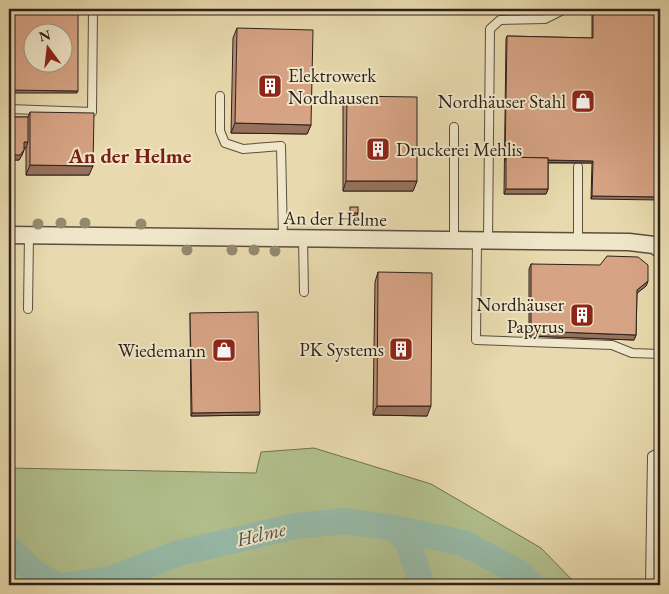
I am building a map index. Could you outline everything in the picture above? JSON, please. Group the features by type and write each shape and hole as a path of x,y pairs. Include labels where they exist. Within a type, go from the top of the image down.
{"street":[{"name":"An der Helme","path":"9,235 628,242 654,245 660,249"}],"lane":[{"path":"9,109 92,112 93,9"},
{"path":"565,9 545,19 500,20 490,29 483,240 476,340 612,344 632,353 660,354"},
{"path":"220,96 220,131 225,143 243,148 281,146 283,238"},
{"path":"454,127 454,240"},
{"path":"578,167 578,241"},
{"path":"28,235 28,309"},
{"path":"303,238 304,292"},
{"path":"650,585 652,456 660,452"}],"green space":[{"path":"314,448 431,484 541,548 577,585 9,585 9,468 256,473 261,452"}],"building":[{"path":"9,9 78,9 78,91 9,90"},
{"name":"Nordhäuser Stahl","path":"593,9 660,9 660,197 592,196 593,161 506,157 505,160 507,36 593,38"},
{"name":"Elektrowerk Nordhausen","path":"237,28 313,30 311,125 235,123"},
{"name":"Druckerei Mehlis","path":"347,96 417,97 417,181 346,181"},
{"path":"30,112 94,113 93,166 30,165"},
{"path":"9,117 28,117 28,142 24,142 24,150 20,155 9,155"},
{"path":"506,157 548,158 548,189 506,189"},
{"path":"350,207 358,207 358,213 350,213"},
{"name":"Nordhäuser Papyrus","path":"607,256 638,257 648,265 648,281 637,290 636,335 531,331 531,264 600,265"},
{"name":"PK Systems","path":"378,272 432,273 431,406 377,406"},
{"path":"10,278 10,304 9,304"},
{"path":"258,312 260,412 192,413 190,313"}],"waterway":[{"name":"Helme","path":"68,585 110,579 179,553 296,526 344,521 394,528 408,542 422,585"},
{"path":"394,528 463,543 518,572 532,585"},
{"name":"Helme","path":"9,549 36,574 57,585"}],"place":[{"name":"Elektrowerk Nordhausen","path":"270,86"},
{"name":"Nordhäuser Stahl","path":"583,101"},
{"name":"Druckerei Mehlis","path":"378,149"},
{"name":"Nordhäuser Papyrus","path":"582,315"},
{"name":"PK Systems","path":"401,349"},
{"name":"Wiedemann","path":"224,350"}],"district":[{"name":"An der Helme","path":"130,156"}]}
